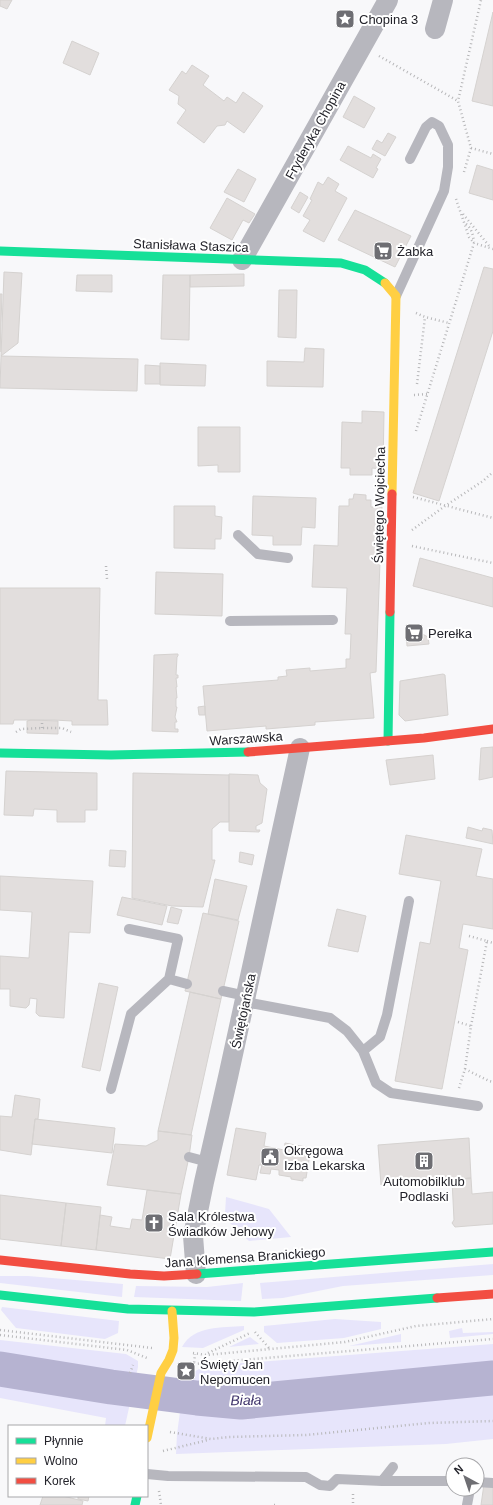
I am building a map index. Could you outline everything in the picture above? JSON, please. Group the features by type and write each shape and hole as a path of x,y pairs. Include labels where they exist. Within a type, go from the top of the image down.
{"street":[{"name":"Fryderyka Chopina","path":"242,260 388,0"},
{"path":"436,29 443,0"},
{"name":"Stanisława Staszica","path":"0,251 242,260 295,260 341,263 354,265 378,276 388,285 396,296"},
{"name":"Świętego Wojciecha","path":"388,741 396,296"},
{"name":"Warszawska","path":"0,753 111,755 236,753 388,741 493,729"},
{"name":"Świętojańska","path":"196,1274 193,1236 199,1160 246,999 300,748"},
{"name":"Jana Klemensa Branickiego","path":"0,1260 130,1274 164,1276 493,1252"},
{"path":"0,1295 128,1309 254,1312 493,1294"},
{"path":"164,1334 172,1311"},
{"path":"148,1431 161,1373 173,1350 174,1338 172,1311"},
{"path":"158,1349 158,1360 161,1373"}],"lane":[{"path":"396,296 444,191 448,167 448,145 444,135 436,123 432,122 426,127 410,159"},
{"path":"238,535 258,554 288,558"},
{"path":"230,621 333,620"},
{"path":"363,1051 380,1037 387,1015 409,901"},
{"path":"111,1089 131,1014 169,979 178,939 129,929"},
{"path":"169,979 187,984"},
{"path":"223,991 246,999 330,1018 347,1031 363,1051 376,1083 391,1093 478,1106"},
{"path":"382,1481 393,1467"},
{"path":"148,1474 168,1476 306,1477 320,1485 326,1486 330,1486 337,1479 445,1481"}],"path":[{"path":"376,55 458,101"},
{"path":"471,148 493,154"},
{"path":"414,437 474,243 473,235 470,228 466,224 456,198"},
{"path":"460,210 491,248"},
{"path":"474,243 491,248"},
{"path":"395,313 410,309 425,317 449,323"},
{"path":"416,387 425,317"},
{"path":"392,543 402,538 445,506 483,481 493,472"},
{"path":"392,493 405,494 493,518"},
{"path":"392,543 493,563"},
{"path":"106,566 107,579"},
{"path":"42,720 42,728"},
{"path":"15,732 21,729 62,728 73,733"},
{"path":"469,936 493,942"},
{"path":"436,1100 452,1094 460,1086 465,1069 471,1026 487,941"},
{"path":"458,1022 471,1026"},
{"path":"465,1069 493,1082"},
{"path":"173,1350 206,1355 345,1342 416,1326 493,1319"},
{"path":"0,1330 158,1349"},
{"path":"206,1355 254,1332 269,1348"},
{"path":"0,1335 127,1350 144,1358 158,1360"},
{"path":"169,1360 194,1364 493,1339"},
{"path":"130,1373 133,1365"},
{"path":"161,1452 211,1439 229,1437 306,1435 430,1424 493,1421"},
{"path":"165,1431 211,1439"}],"shaded area":[{"path":"226,1197 269,1209 291,1237 249,1241 230,1223 225,1214"},
{"path":"493,1264 493,1275 343,1286 283,1298 262,1299 260,1283"},
{"path":"0,1276 28,1276 123,1284 122,1297 0,1283"},
{"path":"243,1283 241,1301 134,1297 136,1286 207,1287"},
{"path":"2,1307 119,1321 118,1333 105,1339 16,1328 1,1310"},
{"path":"335,1319 381,1322 381,1329 344,1338 277,1343 264,1332 264,1326"},
{"path":"244,1326 244,1330 203,1348 182,1347 187,1340 201,1331"},
{"path":"462,1328 463,1333 493,1332 493,1334 450,1338 449,1331"},
{"path":"401,1334 401,1342 349,1346"},
{"path":"250,1337 259,1344 229,1347"},
{"path":"0,1340 126,1354 138,1361 125,1425 105,1425 106,1418 0,1398"},
{"path":"493,1344 493,1439 446,1444 176,1454 182,1397 199,1390 181,1394 185,1378 191,1380 194,1372 204,1366"}],"building":[{"path":"0,0 12,0 7,9 0,6"},
{"path":"493,12 493,106 472,101"},
{"path":"72,41 99,53 90,75 63,63"},
{"path":"192,65 209,76 203,85 224,101 227,97 236,103 243,92 263,106 244,133 227,121 225,125 217,126 204,143 177,123 186,110 178,104 179,96 169,90 182,71 186,74"},
{"path":"354,96 375,108 364,128 343,117"},
{"path":"388,133 396,137 385,156 372,149 377,140 382,143"},
{"path":"348,146 371,158 373,154 381,159 373,178 340,160"},
{"path":"477,165 493,170 493,200 469,193"},
{"path":"238,169 256,179 244,202 224,192"},
{"path":"328,177 339,184 335,191 347,198 324,242 303,231 310,220 303,216 312,200 310,199 318,182 323,185"},
{"path":"300,192 308,197 299,213 291,208"},
{"path":"227,198 255,214 249,223 243,220 232,240 210,228"},
{"path":"355,210 411,236 395,267 338,240"},
{"path":"484,267 493,269 493,331 439,501 413,493"},
{"path":"4,272 22,273 18,343 1,356"},
{"path":"244,274 244,286 190,287 190,275"},
{"path":"77,275 112,275 112,292 76,291"},
{"path":"163,275 190,275 189,340 161,339"},
{"path":"279,290 297,290 296,338 278,337"},
{"path":"0,294 2,294 0,352"},
{"path":"305,348 324,349 323,387 267,386 267,361 304,362"},
{"path":"1,356 138,359 137,391 0,388"},
{"path":"160,363 206,365 205,386 160,385"},
{"path":"145,365 160,366 160,384 145,384"},
{"path":"362,411 384,412 383,469 372,468 372,475 350,475 350,468 341,468 342,422 362,423"},
{"path":"198,427 240,427 240,472 218,472 218,465 198,466"},
{"path":"354,494 366,495 366,500 371,500 371,507 382,507 376,672 370,673 374,718 315,722 315,725 266,729 266,726 207,731 203,686 278,680 278,677 287,676 286,670 310,668 310,671 346,668 346,659 350,659 351,634 345,634 347,588 312,587 314,545 338,546 339,506 349,506 349,499 353,499"},
{"path":"253,496 316,498 315,528 302,527 301,545 273,545 273,536 252,535"},
{"path":"174,506 215,506 215,516 222,517 221,539 215,539 215,549 174,548"},
{"path":"420,558 493,578 493,607 413,586"},
{"path":"156,572 223,574 222,616 155,614"},
{"path":"0,588 100,588 98,700 107,700 108,725 72,725 72,721 54,720 14,720 13,724 0,724"},
{"name":"Perełka","path":"409,627 428,637 429,644 407,646 406,630"},
{"path":"178,654 176,675 178,675 178,678 176,678 177,707 175,717 177,722 175,722 175,729 178,729 178,732 152,731 154,655"},
{"path":"443,674 445,675 448,715 405,721 399,715 400,681"},
{"path":"205,706 205,715 199,715 198,707"},
{"path":"27,721 58,721 58,734 27,733"},
{"path":"493,747 493,777 479,780 481,748"},
{"path":"433,755 435,779 390,785 386,760"},
{"path":"6,771 97,773 97,810 85,810 85,822 57,822 57,810 34,809 33,816 4,815"},
{"path":"133,773 229,775 229,822 220,822 212,829 212,860 215,860 203,907 172,906 132,898"},
{"path":"229,774 258,775 260,783 267,789 262,823 256,826 256,830 260,830 259,832 229,831"},
{"path":"468,827 482,831 483,828 492,830 493,844 466,838"},
{"path":"406,835 482,849 476,876 493,879 493,929 463,924 459,948 468,950 442,1089 395,1081 420,942 430,944 441,881 399,874"},
{"path":"110,850 126,851 125,867 109,866"},
{"path":"240,852 254,855 252,865 239,862"},
{"path":"0,876 93,881 90,933 69,932 64,1018 39,1016 36,1013 37,999 30,998 29,1005 26,1008 10,1006 10,989 0,989 0,956 29,958 32,912 0,910"},
{"path":"215,879 247,886 238,920 208,914"},
{"path":"122,897 167,906 162,925 117,915"},
{"path":"171,907 182,910 178,924 167,922"},
{"path":"337,909 366,916 358,952 328,946"},
{"path":"203,913 239,921 221,999 185,991"},
{"path":"99,983 118,987 100,1071 82,1067"},
{"path":"190,992 221,999 191,1135 158,1131"},
{"path":"15,1095 40,1099 38,1119 35,1119 31,1155 0,1150 0,1116 12,1117"},
{"path":"35,1119 115,1128 112,1153 32,1144"},
{"name":"Okręgowa Izba Lekarska","path":"236,1128 266,1133 264,1146 284,1150 285,1143 311,1148 306,1178 303,1178 303,1181 291,1179 291,1177 279,1175 279,1170 271,1169 270,1174 260,1173 262,1165 259,1165 256,1180 227,1175"},
{"path":"158,1131 192,1135 181,1194 107,1185 115,1144 146,1146 158,1140"},
{"name":"Automobilklub Podlaski","path":"469,1138 471,1178 381,1185 378,1145"},
{"path":"471,1178 472,1194 493,1192 493,1224 455,1227 452,1223 454,1220 452,1180"},
{"name":"Sala Królestwa Świadków Jehowy","path":"147,1190 181,1194 170,1259 96,1250 100,1215 112,1217 110,1226 130,1229 132,1219 142,1220"},
{"path":"0,1195 66,1203 61,1246 0,1239"},
{"path":"66,1203 101,1207 96,1250 61,1246"},
{"path":"485,1484 493,1485 493,1505 481,1505 482,1497 485,1497"},
{"path":"43,1497 67,1497 83,1501 82,1505 40,1505"},
{"path":"78,1497 89,1497 88,1501 78,1499"}],"waterway":[{"name":"Biała","path":"0,1369 111,1387 241,1402 493,1378"}],"traffic: fast":[{"path":"0,251 341,263 365,270 385,283"},
{"path":"388,741 390,612"},
{"path":"0,753 111,755 248,752"},
{"path":"197,1274 493,1252"},
{"path":"0,1295 128,1309 254,1312 437,1298"},
{"path":"135,1505 137,1497"}],"traffic: slow":[{"path":"385,283 396,296 392,494"},
{"path":"148,1433 161,1373 173,1350 174,1338 172,1311"}],"traffic: jam":[{"path":"390,612 392,494"},
{"path":"248,752 424,738 493,729"},
{"path":"0,1260 130,1274 164,1276 197,1274"},
{"path":"437,1298 493,1294"}],"place":[{"name":"Chopina 3","path":"345,19"},
{"name":"Żabka","path":"383,251"},
{"name":"Perełka","path":"414,633"},
{"name":"Okręgowa Izba Lekarska","path":"270,1157"},
{"name":"Automobilklub Podlaski","path":"424,1161"},
{"name":"Sala Królestwa Świadków Jehowy","path":"154,1223"},
{"name":"Święty Jan Nepomucen","path":"186,1371"}]}
